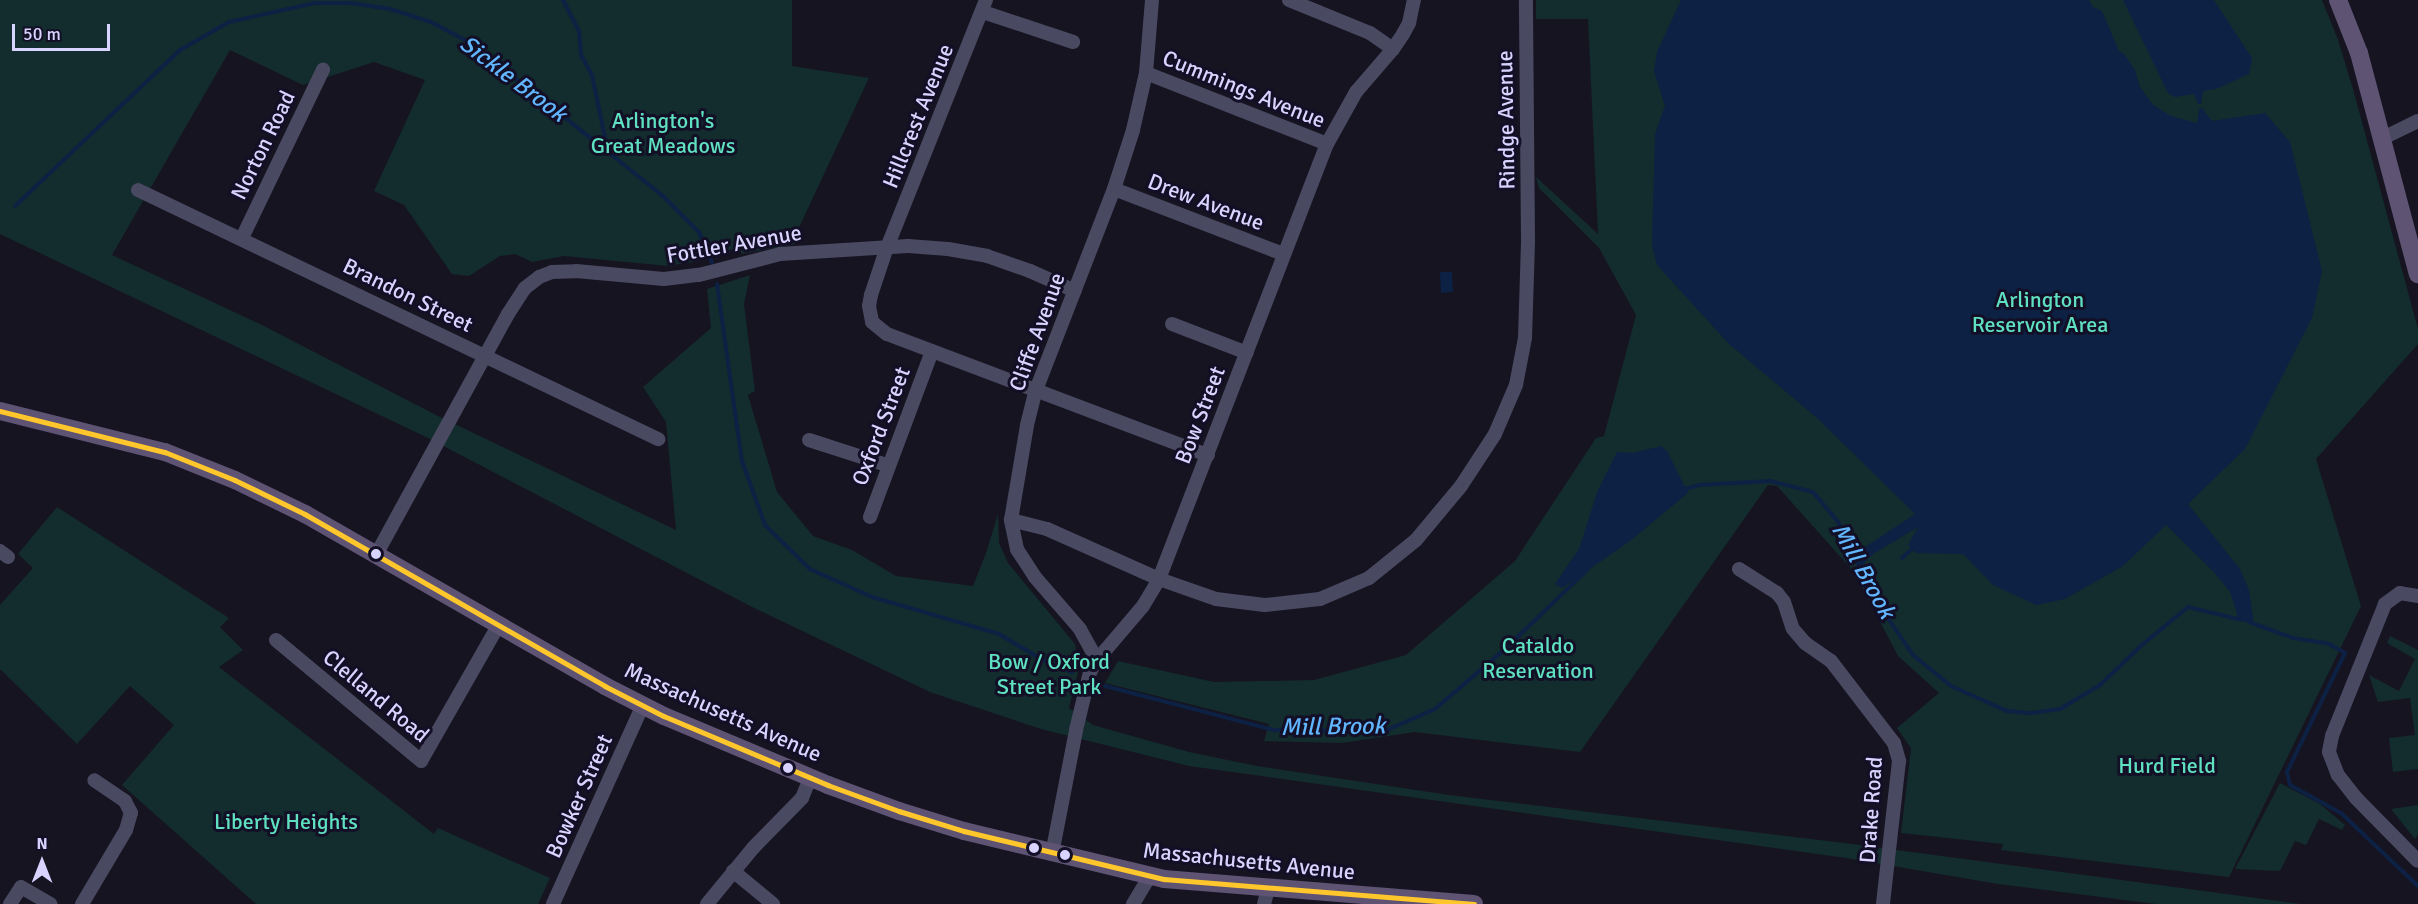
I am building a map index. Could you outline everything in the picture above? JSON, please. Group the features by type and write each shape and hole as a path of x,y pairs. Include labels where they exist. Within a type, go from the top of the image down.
{"main road":[{"path":"2338,0 2359,53 2418,272"},
{"name":"Massachusetts Avenue","path":"0,411 167,453 267,496 643,705 723,743 810,778 936,823 1149,877 1266,897 1474,904"}],"street":[{"name":"Cliffe Avenue","path":"1097,660 1080,629 1035,577 1017,549 1011,520 1027,425 1036,390 1114,189 1133,130 1146,73 1152,0"},
{"path":"1291,0 1370,33 1393,49"},
{"name":"Bow Street","path":"1052,854 1082,701 1097,660 1143,606 1159,579 1327,144 1356,92 1393,49 1409,23 1414,0"},
{"name":"Rindge Avenue","path":"1011,520 1047,529 1159,579 1216,599 1265,605 1320,599 1369,578 1416,540 1461,486 1495,434 1516,385 1525,338 1528,240 1526,0"},
{"path":"985,6 1073,42"},
{"name":"Hillcrest Avenue","path":"985,6 886,247 871,295 869,306 872,321 887,334 1208,455"},
{"name":"Norton Road","path":"242,238 323,70"},
{"name":"Cummings Avenue","path":"1146,73 1327,144"},
{"path":"2383,138 2418,121"},
{"name":"Drew Avenue","path":"1114,189 1283,254"},
{"name":"Brandon Street","path":"138,190 242,238 658,440"},
{"name":"Fottler Avenue","path":"376,555 525,288 552,273 576,271 664,279 699,275 780,254 886,247 948,249 987,256 1030,270 1075,291"},
{"path":"1172,324 1247,353"},
{"name":"Oxford Street","path":"870,517 932,351"},
{"path":"809,440 888,465"},
{"name":"Drake Road","path":"1739,569 1777,593 1784,602 1792,629 1805,644 1832,661 1894,743 1899,761 1883,904"},
{"path":"2418,596 2400,593 2385,604 2332,736 2329,752 2338,775 2356,798 2418,861"},
{"name":"Clelland Road","path":"276,640 421,761 499,624"},
{"name":"Bowker Street","path":"553,904 643,705"},
{"path":"707,904 733,871 802,798 810,778"},
{"path":"82,904 126,830 130,813 125,801 94,780"},
{"path":"733,871 773,904"},
{"path":"1133,904 1149,877"},
{"path":"10,904 21,887 51,904"}],"green space":[{"name":"Arlington's Great Meadows","path":"0,0 792,0 792,66 869,78 795,236 795,244 742,254 739,247 698,261 668,266 564,256 532,262 515,254 500,256 469,276 452,274 404,205 374,191 425,80 374,62 303,85 230,50 112,255 262,325 438,416 676,530 666,422 643,387 711,328 707,289 750,275 744,304 755,391 748,395 777,492 813,536 852,550 896,576 973,586 998,514 999,543 1008,563 1075,644 1079,668 1069,708 1093,725 1189,752 1257,766 1449,795 1844,843 2301,904 2156,904 1998,884 1846,858 1189,766 1041,729 930,692 754,608 430,439 0,234"},
{"name":"Arlington Reservoir Area","path":"1536,0 2322,0 2338,40 2353,89 2418,329 2418,344 2316,459 2361,606 2229,877 2001,850 2003,844 1901,833 1911,748 1897,728 1939,693 1898,656 1854,572 1777,486 1768,485 1580,752 1415,732 1342,743 1264,741 1269,724 1105,683 1118,661 1214,682 1314,680 1406,655 1515,561 1596,438 1604,436 1636,315 1599,248 1539,188 1536,177 1598,234 1588,19 1536,19"},
{"name":"Liberty Heights","path":"57,507 229,618 220,627 243,650 219,667 434,834 438,828 550,878 538,904 256,904 122,785 174,725 130,686 77,744 0,669 0,605 33,568 18,554"},
{"path":"2390,636 2418,650 2418,769 2393,772 2389,738 2415,735 2410,698 2378,702 2369,675 2399,691 2415,659 2387,643"},
{"path":"2280,783 2320,804 2345,825 2342,830 2319,819 2306,845 2295,841 2280,871 2235,869"},
{"path":"2418,805 2418,834 2415,839 2391,809"}],"water":[{"path":"1681,0 2089,0 2093,7 2102,11 2119,51 2125,55 2135,70 2140,87 2153,105 2171,116 2197,123 2199,109 2202,108 2212,121 2265,113 2290,142 2322,271 2312,318 2245,449 2188,504 2240,569 2249,590 2254,624 2239,620 2230,592 2215,573 2166,525 2123,566 2065,599 2036,605 1993,585 1963,554 1916,553 1908,545 1918,527 1873,554 1860,568 1853,555 1915,514 1817,418 1729,344 1657,265 1652,245 1655,134 1665,106 1654,71 1657,52"},
{"path":"2123,0 2214,0 2252,58 2249,74 2216,89 2203,91 2201,104 2198,104 2194,94 2175,97 2168,93"},
{"path":"1440,272 1452,272 1453,292 1441,293"},
{"path":"1661,446 1667,451 1688,493 1630,541 1562,588 1555,584 1579,549 1598,490 1617,452 1633,453"}],"waterway":[{"name":"Sickle Brook","path":"563,0 579,31 581,55 592,75 608,152 663,196 699,232 712,262"},
{"name":"Sickle Brook","path":"15,206 180,50 229,22 315,3 352,3 390,9 431,22 471,43 608,152"},
{"path":"717,284 742,461 765,525 810,569 872,597 999,634 1041,659 1072,672"},
{"name":"Mill Brook","path":"1682,490 1699,485 1770,481 1813,492 1838,522 1854,557"},
{"path":"1902,558 1912,549"},
{"name":"Mill Brook","path":"1858,564 1879,605 1913,655 1951,686 2007,711 2032,713 2060,709 2100,685 2143,644 2188,607 2242,620"},
{"name":"Mill Brook","path":"1105,686 1274,730 1385,731 1435,709 1505,649 1588,569"},
{"name":"Mill Brook","path":"2249,622 2293,638 2329,644 2345,653 2287,772 2290,785 2341,813 2418,886"}],"transit line":[{"path":"0,411 165,452 235,480 305,514 605,686 664,716 828,785 899,811 964,831 1164,879 1474,904"}],"park label":[{"name":"Cataldo Reservation","path":"1538,658"},
{"name":"Bow / Oxford Street Park","path":"1049,674"},
{"name":"Hurd Field","path":"2167,766"}]}
